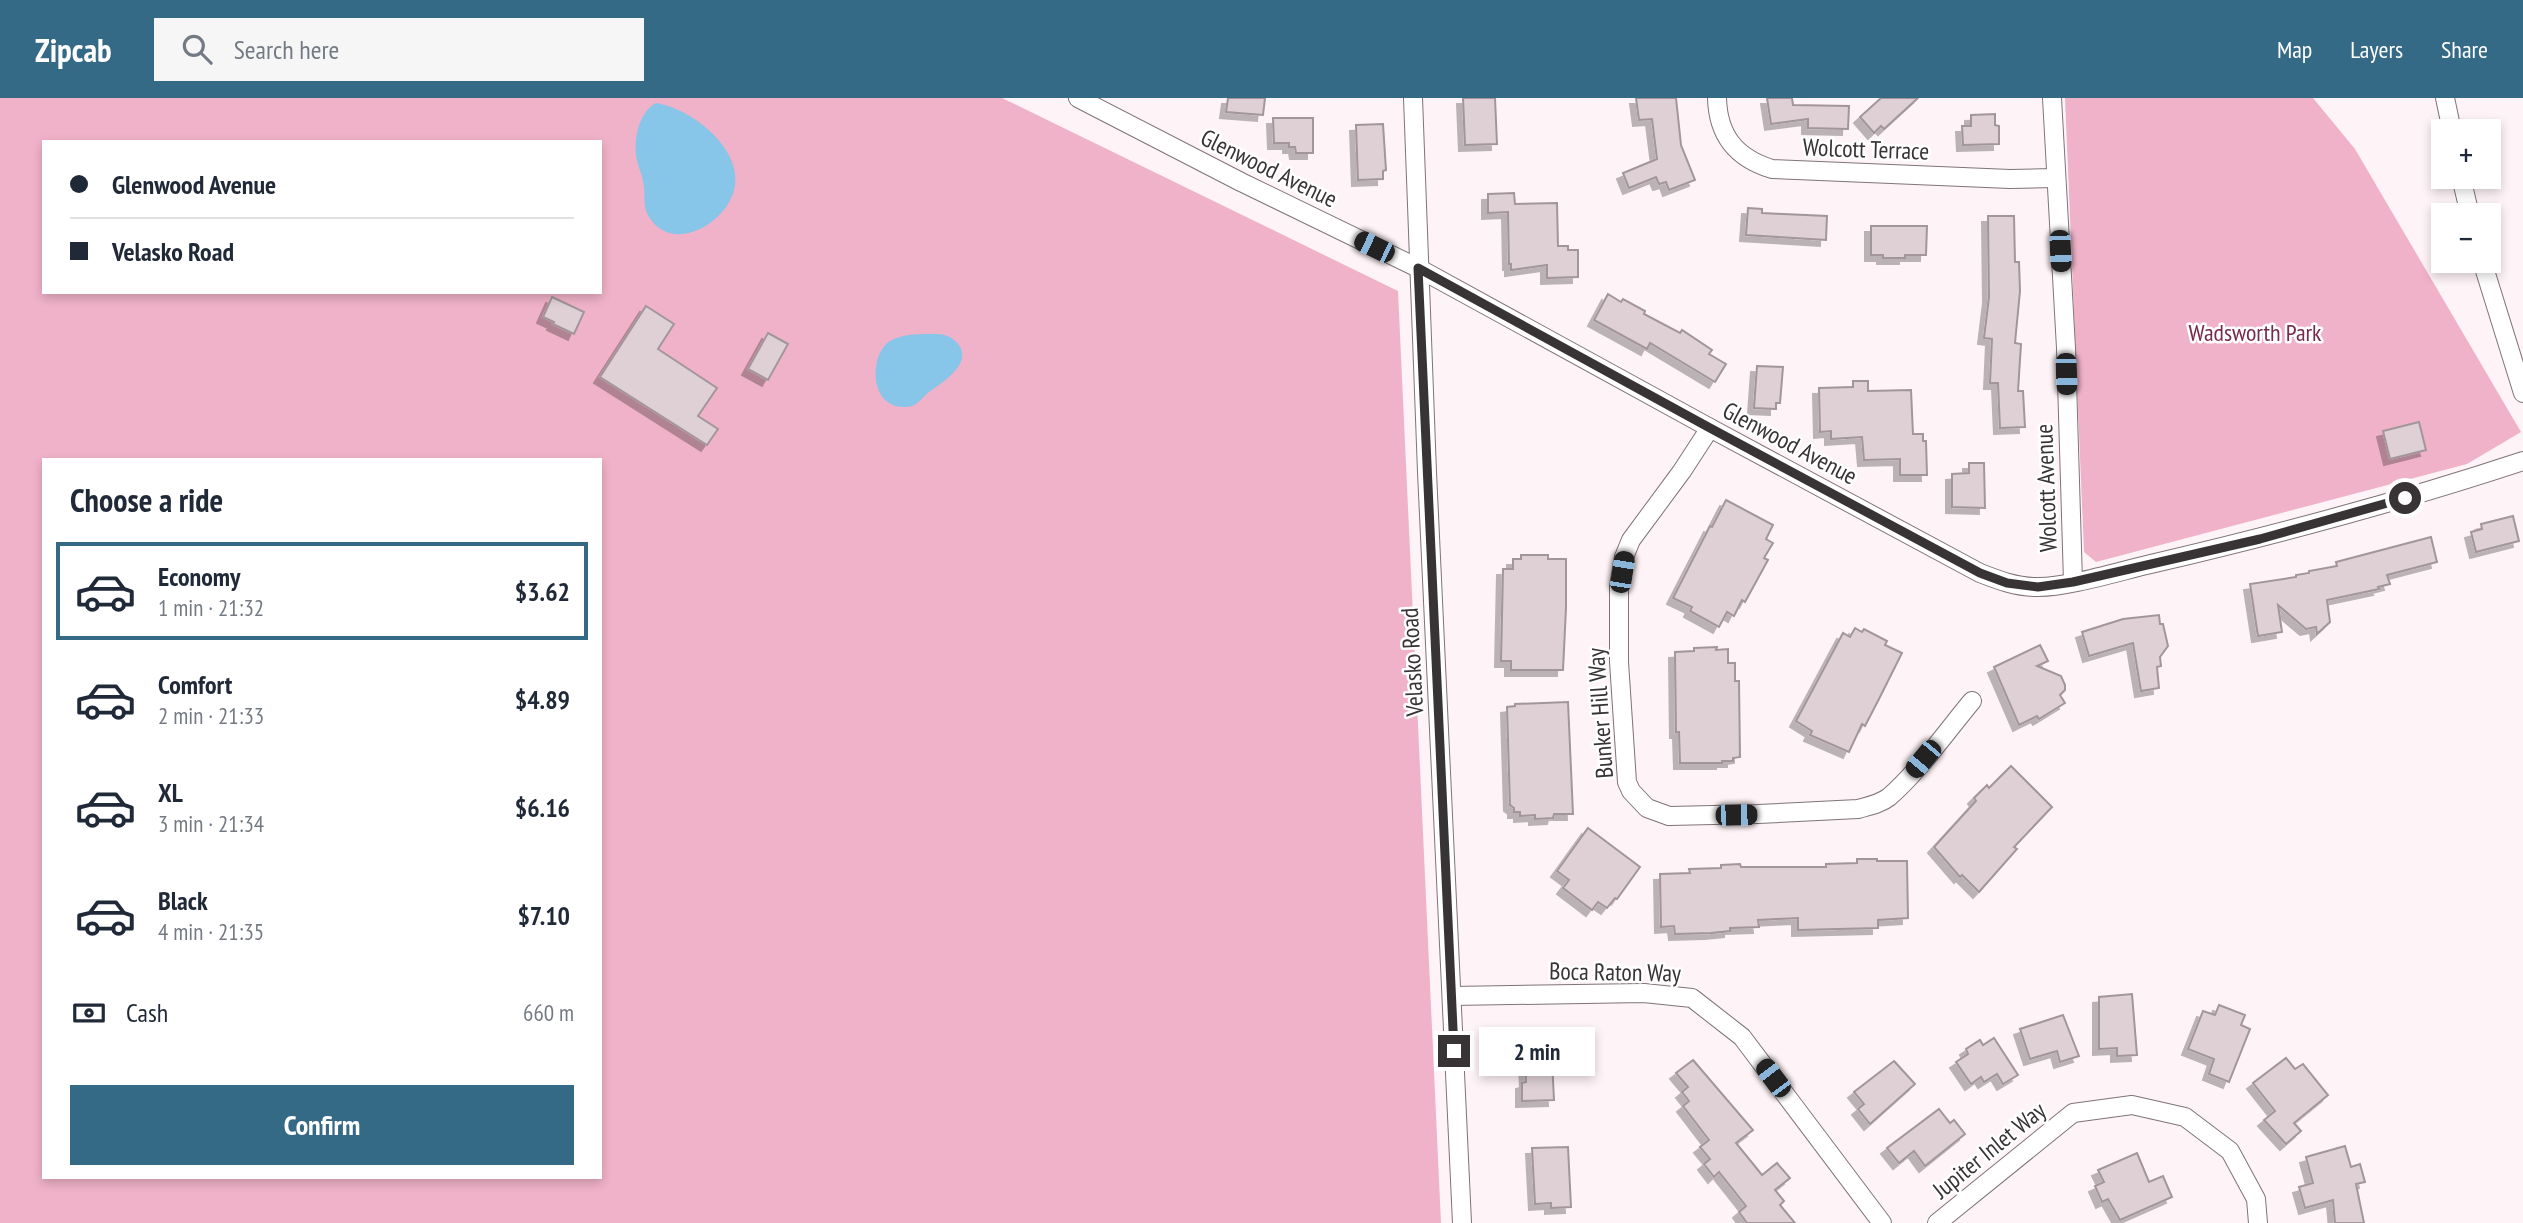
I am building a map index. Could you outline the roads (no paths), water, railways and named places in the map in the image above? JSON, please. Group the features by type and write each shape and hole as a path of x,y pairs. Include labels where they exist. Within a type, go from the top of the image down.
{"street":[{"name":"Glenwood Avenue","path":"1078,98 1241,182 1418,268 1980,573 2007,583 2038,587 2073,582 2260,539 2453,484 2523,461"},
{"name":"Velasko Road","path":"1413,98 1418,268 1462,1223"},
{"name":"Wolcott Terrace","path":"1717,98 1717,115 1730,144 1741,156 1772,169 2010,179 2056,178"},
{"name":"Wolcott Avenue","path":"2052,98 2066,348 2073,582"},
{"path":"2445,98 2449,119"},
{"path":"2486,273 2523,393"},
{"name":"Bunker Hill Way","path":"1710,428 1632,540 1624,557 1619,587 1619,662 1627,782 1630,791 1647,808 1669,816 1858,809 1874,805 1887,798 1910,775 1972,701"},
{"name":"Boca Raton Way","path":"1452,996 1644,993 1692,999 1742,1037 1882,1223"},
{"name":"Jupiter Inlet Way","path":"1937,1223 2073,1113 2132,1105 2185,1117 2230,1151 2256,1199 2259,1223"}],"water":[{"path":"656,103 672,107 704,126 729,154 735,170 735,187 728,204 712,222 690,233 668,233 649,217 646,208 636,153 637,136 645,113"},
{"path":"938,334 950,337 959,345 962,355 958,367 915,405 903,407 883,398 878,389 876,367 883,347 901,337"}],"park label":[{"name":"Wadsworth Park","path":"2255,332"}]}
